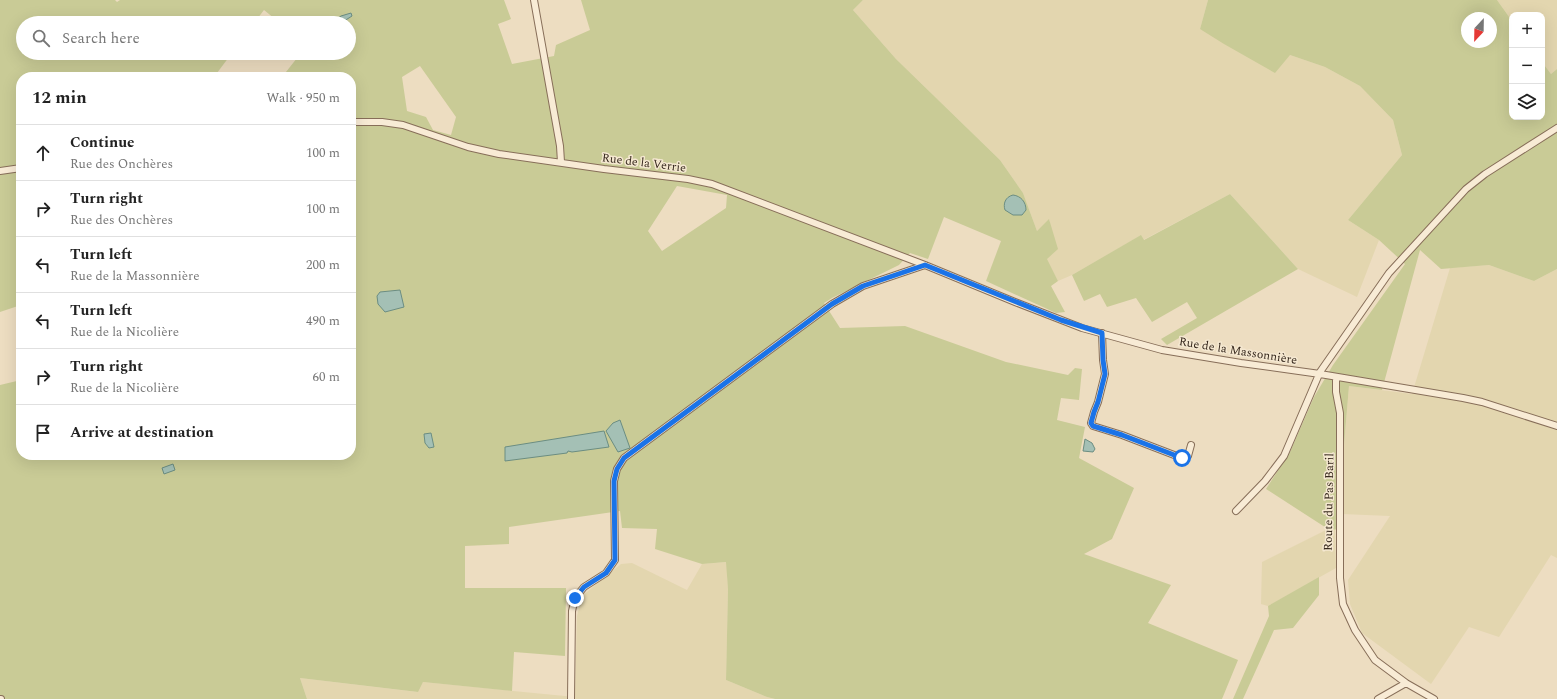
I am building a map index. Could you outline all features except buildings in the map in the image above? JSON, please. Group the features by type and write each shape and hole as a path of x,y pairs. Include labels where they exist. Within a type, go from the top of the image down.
{"street":[{"path":"534,0 560,146 561,162"},
{"name":"Rue de la Verrie","path":"356,122 382,122 403,125 482,151 604,169 688,179 712,184 925,265"},
{"path":"1236,511 1265,481 1284,456 1320,374 1389,273 1466,189 1485,174 1557,128"},
{"path":"0,171 16,169"},
{"path":"571,699 572,611 575,598 584,587 606,573 615,560 614,481 617,469 624,458 832,304 863,286 925,265"},
{"name":"Rue de la Massonnière","path":"925,265 1061,320 1162,350 1463,398 1557,426"},
{"path":"1102,333 1105,374 1091,423 1093,426 1122,435 1182,458 1186,458 1188,456 1191,445"},
{"name":"Route du Pas Baril","path":"1336,378 1336,392 1340,413 1340,578 1343,604 1352,624 1375,660 1406,683 1434,699"},
{"path":"1378,699 1406,683"}],"shaded area":[{"path":"863,0 1208,0 1200,29 1290,55 1325,67 1360,86 1393,120 1402,155 1348,220 1379,240 1357,297 1298,269 1230,194 1143,240 1140,236 1072,275 1058,281 1046,259 1050,220 1037,231 1023,193 1000,160 896,59 853,10"},
{"path":"1497,0 1557,0 1557,69 1551,74 1545,66 1545,12 1509,12 1509,17"},
{"path":"351,13 352,16 341,16"},
{"path":"1013,195 1021,198 1025,204 1026,210 1022,215 1013,215 1005,210 1005,201 1008,197"},
{"path":"1489,265 1534,281 1557,269 1557,558 1551,555 1499,637 1469,627 1431,684 1362,633 1350,604 1348,580 1390,516 1342,514 1344,445 1349,386 1412,394 1450,268"},
{"path":"400,290 404,307 385,312 378,304 377,296 380,292"},
{"path":"620,420 630,448 618,452 606,431 613,423"},
{"path":"604,431 609,447 572,452 568,451 567,453 505,461 505,447"},
{"path":"431,433 434,447 429,448 425,443 424,434"},
{"path":"1085,439 1092,443 1095,449 1093,452 1083,451"},
{"path":"173,464 175,470 164,474 162,468"},
{"path":"1328,529 1335,529 1336,568 1268,606 1261,604 1262,562"},
{"path":"727,562 728,589 726,680 775,699 307,699 300,678 417,692 423,682 575,697 577,616 582,596 621,564 632,563 687,590 702,564"}],"green space":[{"path":"0,0 115,0 117,2 120,0 504,0 511,19 498,24 512,64 554,56 556,45 590,30 581,0 863,0 853,10 896,59 1000,160 1023,193 1037,231 1049,219 1058,249 1047,259 1058,281 1051,286 1065,312 1056,313 986,281 1001,241 944,217 928,259 910,253 899,265 824,303 840,328 905,326 1006,362 1068,375 1075,368 1082,369 1079,400 1061,398 1057,420 1085,427 1079,458 1134,488 1112,539 1084,554 1171,585 1148,623 1238,660 1222,699 775,699 726,680 728,589 726,562 702,564 655,549 657,529 622,528 620,511 509,527 509,544 465,546 465,588 566,588 565,656 514,652 512,691 423,682 418,692 300,678 307,699 0,699 0,385 16,381 16,460 356,460 356,72 286,72 295,60 356,60 356,16 271,16 264,10 259,16 16,16 16,60 227,60 218,72 16,72 16,307 0,312","holes":["420,66 456,117 451,135 433,130 426,117 407,111 402,77","677,186 727,195 726,208 662,251 648,231"]},
{"path":"1208,0 1497,0 1509,17 1509,120 1545,120 1545,66 1551,74 1557,69 1557,269 1534,281 1489,265 1441,269 1420,250 1382,390 1349,386 1344,445 1343,530 1328,529 1266,489 1290,452 1314,397 1333,365 1405,264 1379,240 1348,220 1402,155 1393,120 1360,86 1325,67 1290,55 1275,73 1200,29"},
{"path":"1230,194 1298,269 1167,345 1161,339 1197,318 1187,302 1152,322 1136,298 1107,307 1100,294 1084,301 1072,275 1141,235 1144,240"},
{"path":"1319,577 1319,595 1293,628 1274,630 1243,699 1233,699 1269,616 1268,606"}],"route":[{"path":"575,598 584,587 606,573 615,560 614,481 617,469 624,458 832,304 863,286 925,265 1061,320 1082,328 1102,333 1105,374 1091,423 1096,428 1122,435 1182,458"}]}
